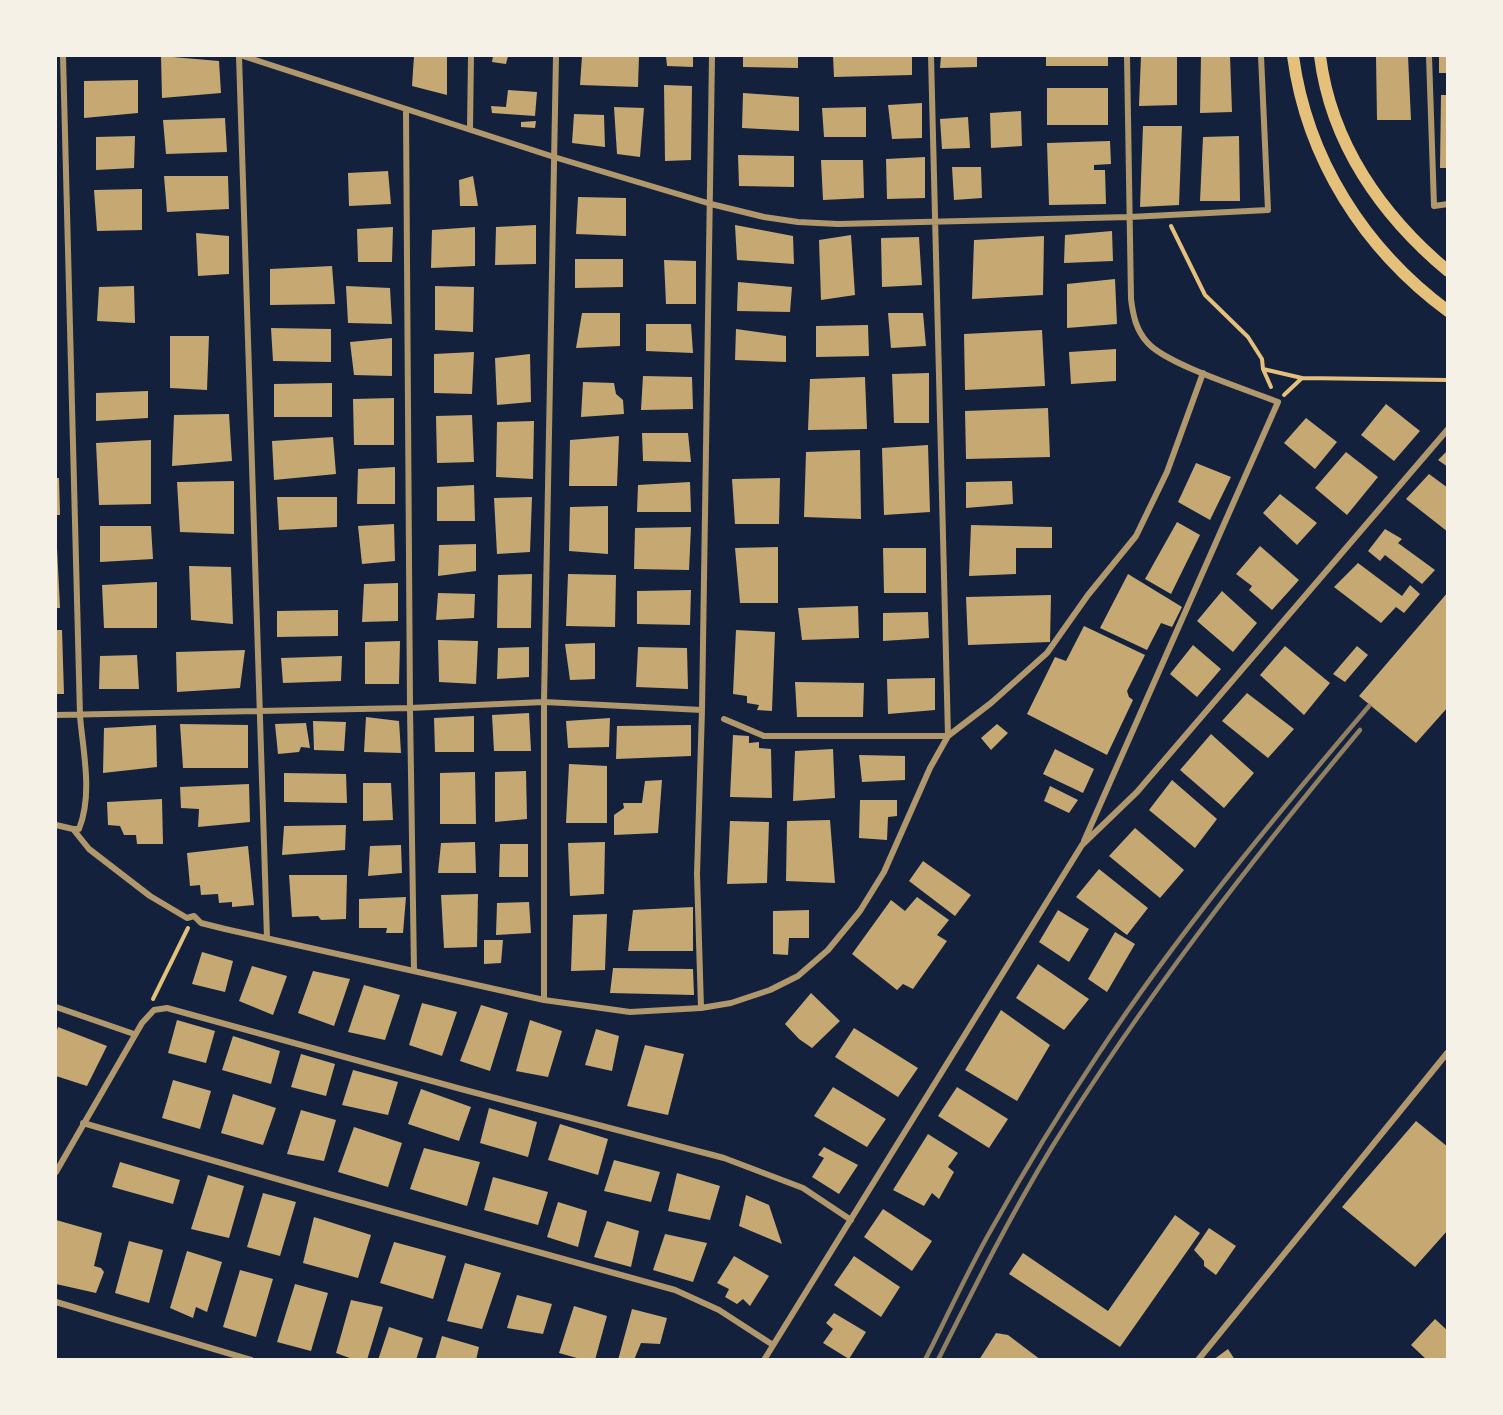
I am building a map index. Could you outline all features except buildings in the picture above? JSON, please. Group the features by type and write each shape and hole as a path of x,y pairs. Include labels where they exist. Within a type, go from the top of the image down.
{"main road":[{"path":"1293,56 1299,90 1311,131 1344,201 1378,248 1425,293 1448,311"},
{"path":"1320,56 1324,79 1337,121 1360,170 1408,236 1448,271"}],"street":[{"path":"56,825 79,829 86,805 80,716 63,56"},
{"path":"267,938 241,56 554,157 711,204 764,217 838,224 1130,217 1268,210 1261,56"},
{"path":"470,129 471,56"},
{"path":"544,1000 544,702 556,56"},
{"path":"701,1008 697,874 702,710 712,56"},
{"path":"931,56 948,736"},
{"path":"764,1359 1083,845 1278,402 1203,373 1159,352 1151,347 1140,332 1131,299 1127,56"},
{"path":"1429,56 1434,206 1448,204"},
{"path":"406,110 414,970"},
{"path":"73,829 89,849 150,896 187,918 194,916 201,923 544,1000 630,1012 701,1008 731,1003 770,990 798,976 828,950 860,911 884,872 930,768 948,736 992,703 1047,653 1088,595 1136,536 1167,472 1203,373"},
{"path":"1083,845 1137,792 1448,429"},
{"path":"56,715 410,708 544,702 702,710"},
{"path":"724,718 764,736 948,736"},
{"path":"56,1007 134,1034"},
{"path":"56,1172 134,1034 149,1013 162,1008 724,1158 803,1188 851,1220"},
{"path":"1198,1359 1448,1052"},
{"path":"83,1123 675,1290 719,1310 773,1345"},
{"path":"56,1302 251,1359"}],"path":[{"path":"1166,215 1205,295 1248,337 1262,359 1263,369 1302,378 1448,380"},
{"path":"1278,402 1302,378"},
{"path":"142,1023 194,916"}],"railway":[{"path":"925,1360 974,1262 1016,1186 1069,1099 1128,1010 1227,877 1369,706"},
{"path":"938,1360 1022,1199 1087,1092 1199,933 1360,730"}]}
